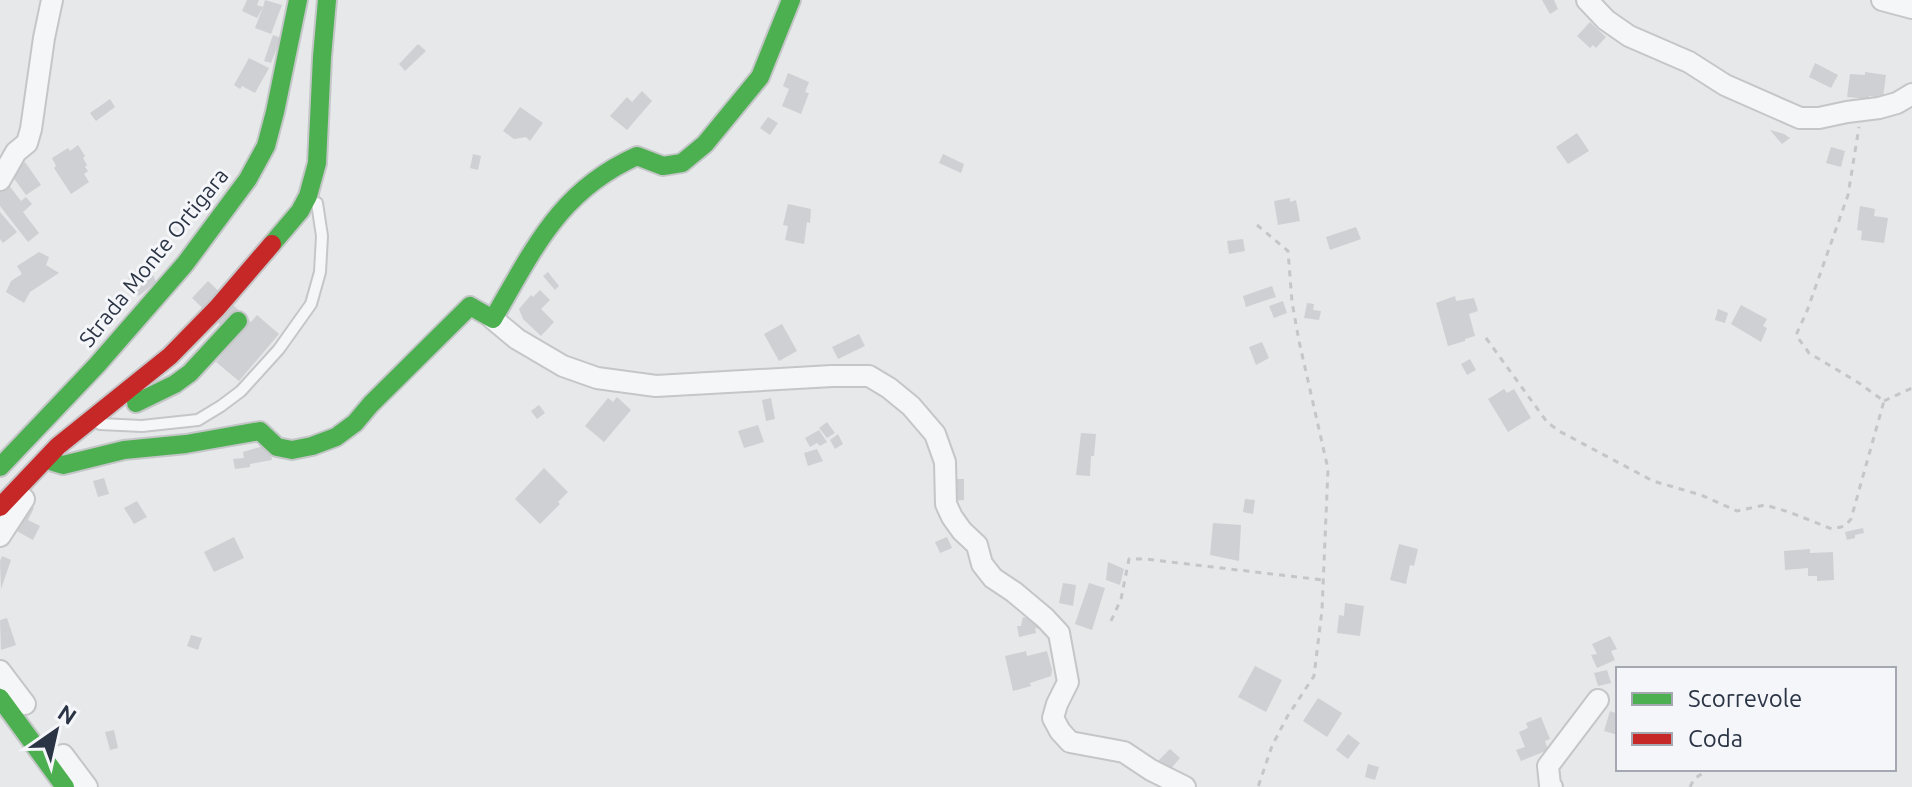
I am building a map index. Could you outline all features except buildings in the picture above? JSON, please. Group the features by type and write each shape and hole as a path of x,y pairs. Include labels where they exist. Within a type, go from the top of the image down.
{"main road":[{"name":"Strada Monte Ortigara","path":"2,465 97,365 185,264 248,179 266,146 298,0"},
{"path":"291,251 319,150 327,0"},
{"path":"58,464 124,450 186,444 247,432 260,431 277,447 292,450 336,437 355,423 378,396 470,306 493,319 546,230 566,206 602,174 637,156 663,166 682,163 705,144 760,77 791,0"},
{"path":"0,507 58,446 170,356 217,308 300,211"},
{"path":"86,424 175,384 190,373 252,306"},
{"path":"2,465 29,447"},
{"path":"0,698 65,787"}],"street":[{"path":"0,180 8,146 27,143 52,0"},
{"path":"1587,0 1606,20 1629,36 1689,62 1725,85 1800,118 1860,111 1897,103 1912,94"},
{"path":"1882,0 1912,8"},
{"path":"493,319 517,339 563,366 597,378 656,386 869,376 889,388 911,406 935,434 945,462 946,504 962,531 977,545 982,564 993,578 1014,592 1059,633 1068,682 1053,718 1060,731 1070,742 1124,752 1185,787"},
{"path":"0,536 22,501 58,464"},
{"path":"0,671 87,787"},
{"path":"1552,787 1548,766 1598,700"}],"lane":[{"path":"86,424 142,426 198,420 241,391 279,349 311,304 320,272 322,236 313,180"}],"path":[{"path":"1860,111 1848,195 1796,335 1809,353 1884,401"},
{"path":"1257,225 1288,251 1299,341 1328,469 1322,610 1314,676 1277,736 1258,787"},
{"path":"1486,338 1547,422 1559,431 1653,481 1701,495 1737,511 1765,505 1832,529 1845,526 1851,519 1884,401 1912,388"},
{"path":"1111,621 1121,599 1129,559 1323,580"},
{"path":"1690,787 1694,779 1706,771"}],"traffic: fast":[{"path":"0,467 97,365 185,264 248,179 266,146 298,0"},
{"path":"272,244 300,211 308,196 317,163 327,0"},
{"path":"53,462 63,465 124,450 186,444 260,431 277,447 292,450 336,437 355,423 470,306 493,319 551,224 587,186 637,156 663,166 682,163 705,144 760,77 791,0"},
{"path":"136,403 190,373 238,321"},
{"path":"0,698 65,787"}],"traffic: jam":[{"path":"0,507 58,446 170,356 217,308 272,244"}]}
